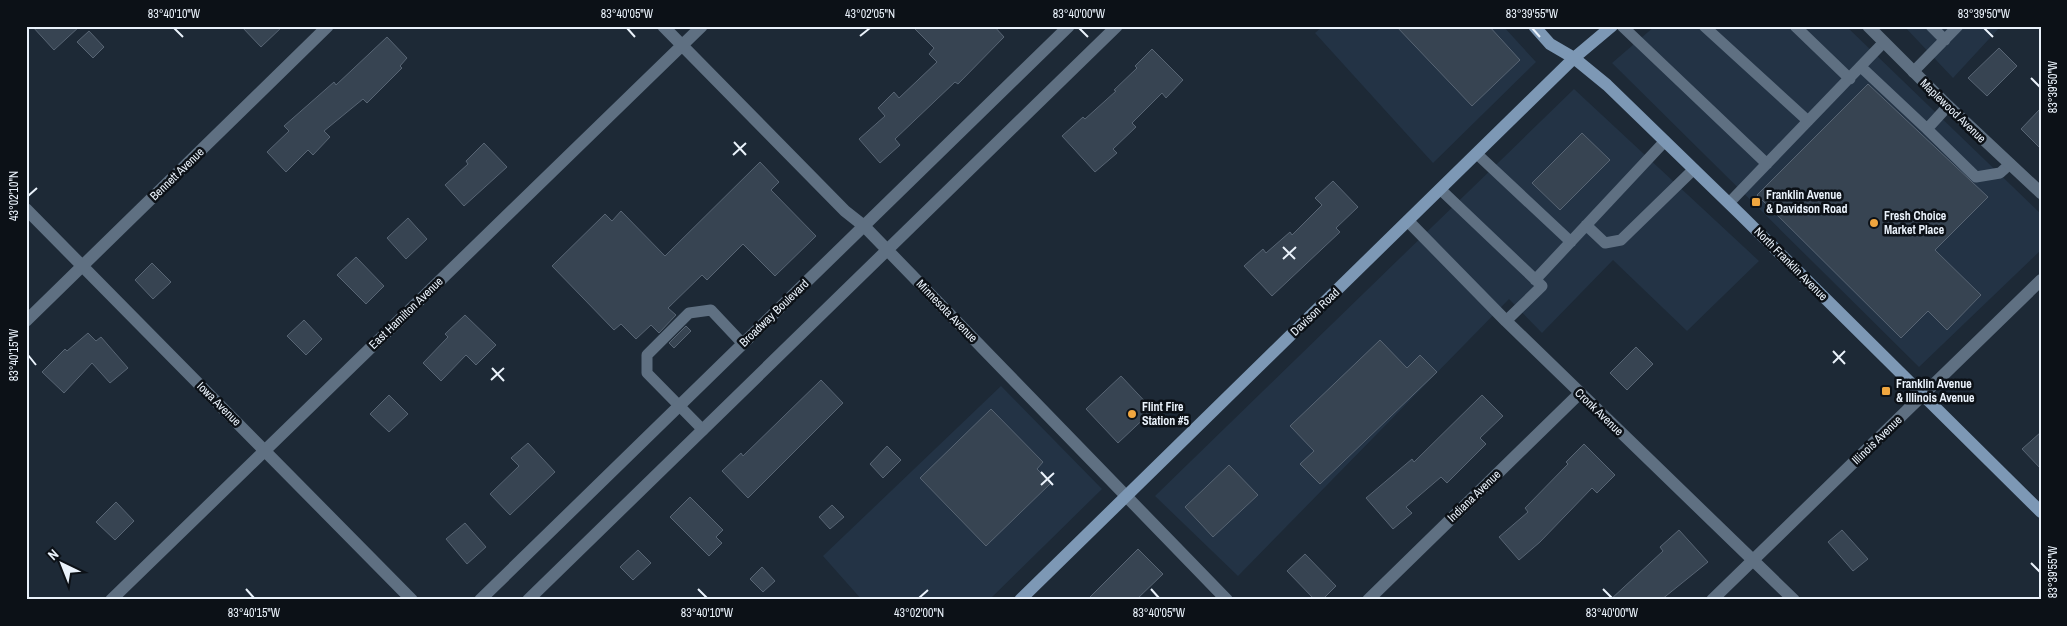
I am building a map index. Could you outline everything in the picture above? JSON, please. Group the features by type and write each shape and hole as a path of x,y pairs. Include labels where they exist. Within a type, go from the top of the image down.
{"main road":[{"name":"North Franklin Avenue","path":"1534,26 1550,44 1574,58 1607,85 2041,512"},
{"name":"Davison Road","path":"1020,600 1574,58 1612,26"}],"street":[{"name":"Bennett Avenue","path":"26,321 328,26"},
{"name":"Minnesota Avenue","path":"663,26 845,211 864,226 1227,600"},
{"name":"East Hamilton Avenue","path":"111,600 702,26"},
{"name":"Broadway Boulevard","path":"480,600 1069,26"},
{"path":"528,600 1117,26"},
{"name":"Maplewood Avenue","path":"1868,26 1948,106 2041,193"},
{"name":"Iowa Avenue","path":"26,209 412,600"},
{"name":"Cronk Avenue","path":"1408,221 1506,321 1794,600"},
{"name":"Illinois Avenue","path":"1712,600 2041,280"},
{"name":"Indiana Avenue","path":"1368,600 1580,393"}],"lane":[{"path":"1622,26 1767,164"},
{"path":"1704,26 1808,121"},
{"path":"1795,26 1850,79"},
{"path":"1931,26 1945,40"},
{"path":"1913,72 1958,26"},
{"path":"1729,203 1884,42"},
{"path":"1861,67 1976,176 2000,173 2010,164"},
{"path":"1927,129 1948,106"},
{"path":"1535,280 1665,141"},
{"path":"1477,154 1571,242"},
{"path":"1586,225 1605,243 1621,240 1694,169"},
{"path":"1440,189 1542,286 1506,321"},
{"path":"703,430 647,373 647,356 689,313 710,310 743,344"}],"shaded area":[{"path":"1323,26 1503,26 1536,62 1433,163 1315,33"},
{"path":"1655,26 1846,26 2041,214 2041,250 1919,367 1612,63"},
{"path":"1904,26 2001,26 1953,78"},
{"path":"1574,89 1759,261 1687,331 1613,260 1542,333 1509,299 1238,576 1155,496"},
{"path":"1001,386 1102,489 989,600 862,600 823,556"}],"building":[{"path":"32,26 80,26 54,50"},
{"path":"241,26 283,26 261,47"},
{"path":"912,26 994,26 1004,37 958,84 955,82 895,139 900,145 880,163 859,139 885,116 878,108 894,92 899,98 937,62 929,54 934,48"},
{"path":"1396,26 1489,26 1520,60 1472,106"},
{"path":"89,31 104,47 93,58 77,42"},
{"path":"387,37 407,58 400,66 402,68 367,103 363,99 324,131 330,137 313,155 308,150 286,172 267,152 289,131 284,126 334,82 336,85"},
{"path":"1999,48 2017,66 1987,96 1968,78"},
{"path":"1152,49 1183,80 1166,98 1162,93 1132,123 1136,127 1113,149 1117,153 1095,172 1062,136 1083,117 1085,119 1116,91 1114,90 1137,68 1135,66"},
{"name":"Fresh Choice Market Place","path":"1868,84 1988,197 1935,250 1981,295 1947,330 1928,311 1901,338 1757,195"},
{"path":"2041,108 2041,149 2021,129"},
{"path":"1582,133 1610,160 1560,210 1532,183"},
{"path":"484,143 507,167 464,206 445,185 468,164 466,161"},
{"path":"760,162 779,182 771,190 816,236 775,276 743,244 707,280 702,275 668,308 676,315 659,333 651,325 636,339 621,324 614,330 552,266 605,214 612,221 621,211 665,256"},
{"path":"1333,181 1358,207 1336,228 1340,232 1272,296 1244,266 1263,249 1266,253 1290,232 1292,235 1322,205 1315,198"},
{"path":"408,218 427,239 406,259 387,238"},
{"path":"356,257 384,286 366,304 337,275"},
{"path":"152,263 171,282 153,299 135,280"},
{"path":"465,315 496,345 476,365 466,355 441,381 423,363 448,337 445,334"},
{"path":"304,320 322,339 306,355 287,336"},
{"path":"686,326 691,331 674,348 669,343"},
{"path":"88,333 96,341 101,337 128,368 110,383 92,363 64,393 42,372 65,349 67,351"},
{"path":"1380,340 1407,368 1420,355 1437,372 1320,484 1300,464 1314,451 1290,426"},
{"path":"1636,347 1653,364 1627,390 1610,373"},
{"path":"1121,376 1153,410 1118,443 1086,409"},
{"path":"821,380 843,403 748,498 722,471 741,453 743,456"},
{"path":"389,395 408,414 389,432 370,414"},
{"path":"1482,395 1503,416 1480,438 1486,444 1447,483 1441,477 1406,507 1412,513 1393,529 1366,498 1412,459 1414,462"},
{"path":"991,409 1043,462 1037,469 1051,483 986,546 920,478"},
{"path":"2041,432 2041,469 2022,449"},
{"path":"528,443 555,472 510,515 490,494 519,466 511,458"},
{"path":"1584,444 1615,475 1597,493 1592,488 1540,542 1519,560 1499,537 1528,512 1525,508 1568,464 1566,462"},
{"path":"887,446 901,460 883,478 870,464"},
{"path":"1229,465 1258,495 1213,537 1185,507"},
{"path":"690,497 723,530 716,537 722,543 709,556 670,517"},
{"path":"116,502 134,521 115,540 96,522"},
{"path":"832,505 844,517 830,529 819,517"},
{"path":"465,523 486,547 467,564 446,539"},
{"path":"1679,530 1708,562 1661,600 1610,600 1663,551 1660,547"},
{"path":"1842,530 1868,559 1853,571 1828,542"},
{"path":"1138,549 1163,574 1136,600 1087,600"},
{"path":"638,550 651,563 633,580 620,567"},
{"path":"1305,554 1336,586 1322,600 1315,600 1287,571"},
{"path":"762,567 775,581 763,592 750,579"}],"place":[{"name":"Franklin Avenue & Davidson Road","path":"1756,202"},
{"name":"Fresh Choice Market Place","path":"1874,223"},
{"name":"Franklin Avenue & Illinois Avenue","path":"1886,391"},
{"name":"Flint Fire Station #5","path":"1132,414"}]}
